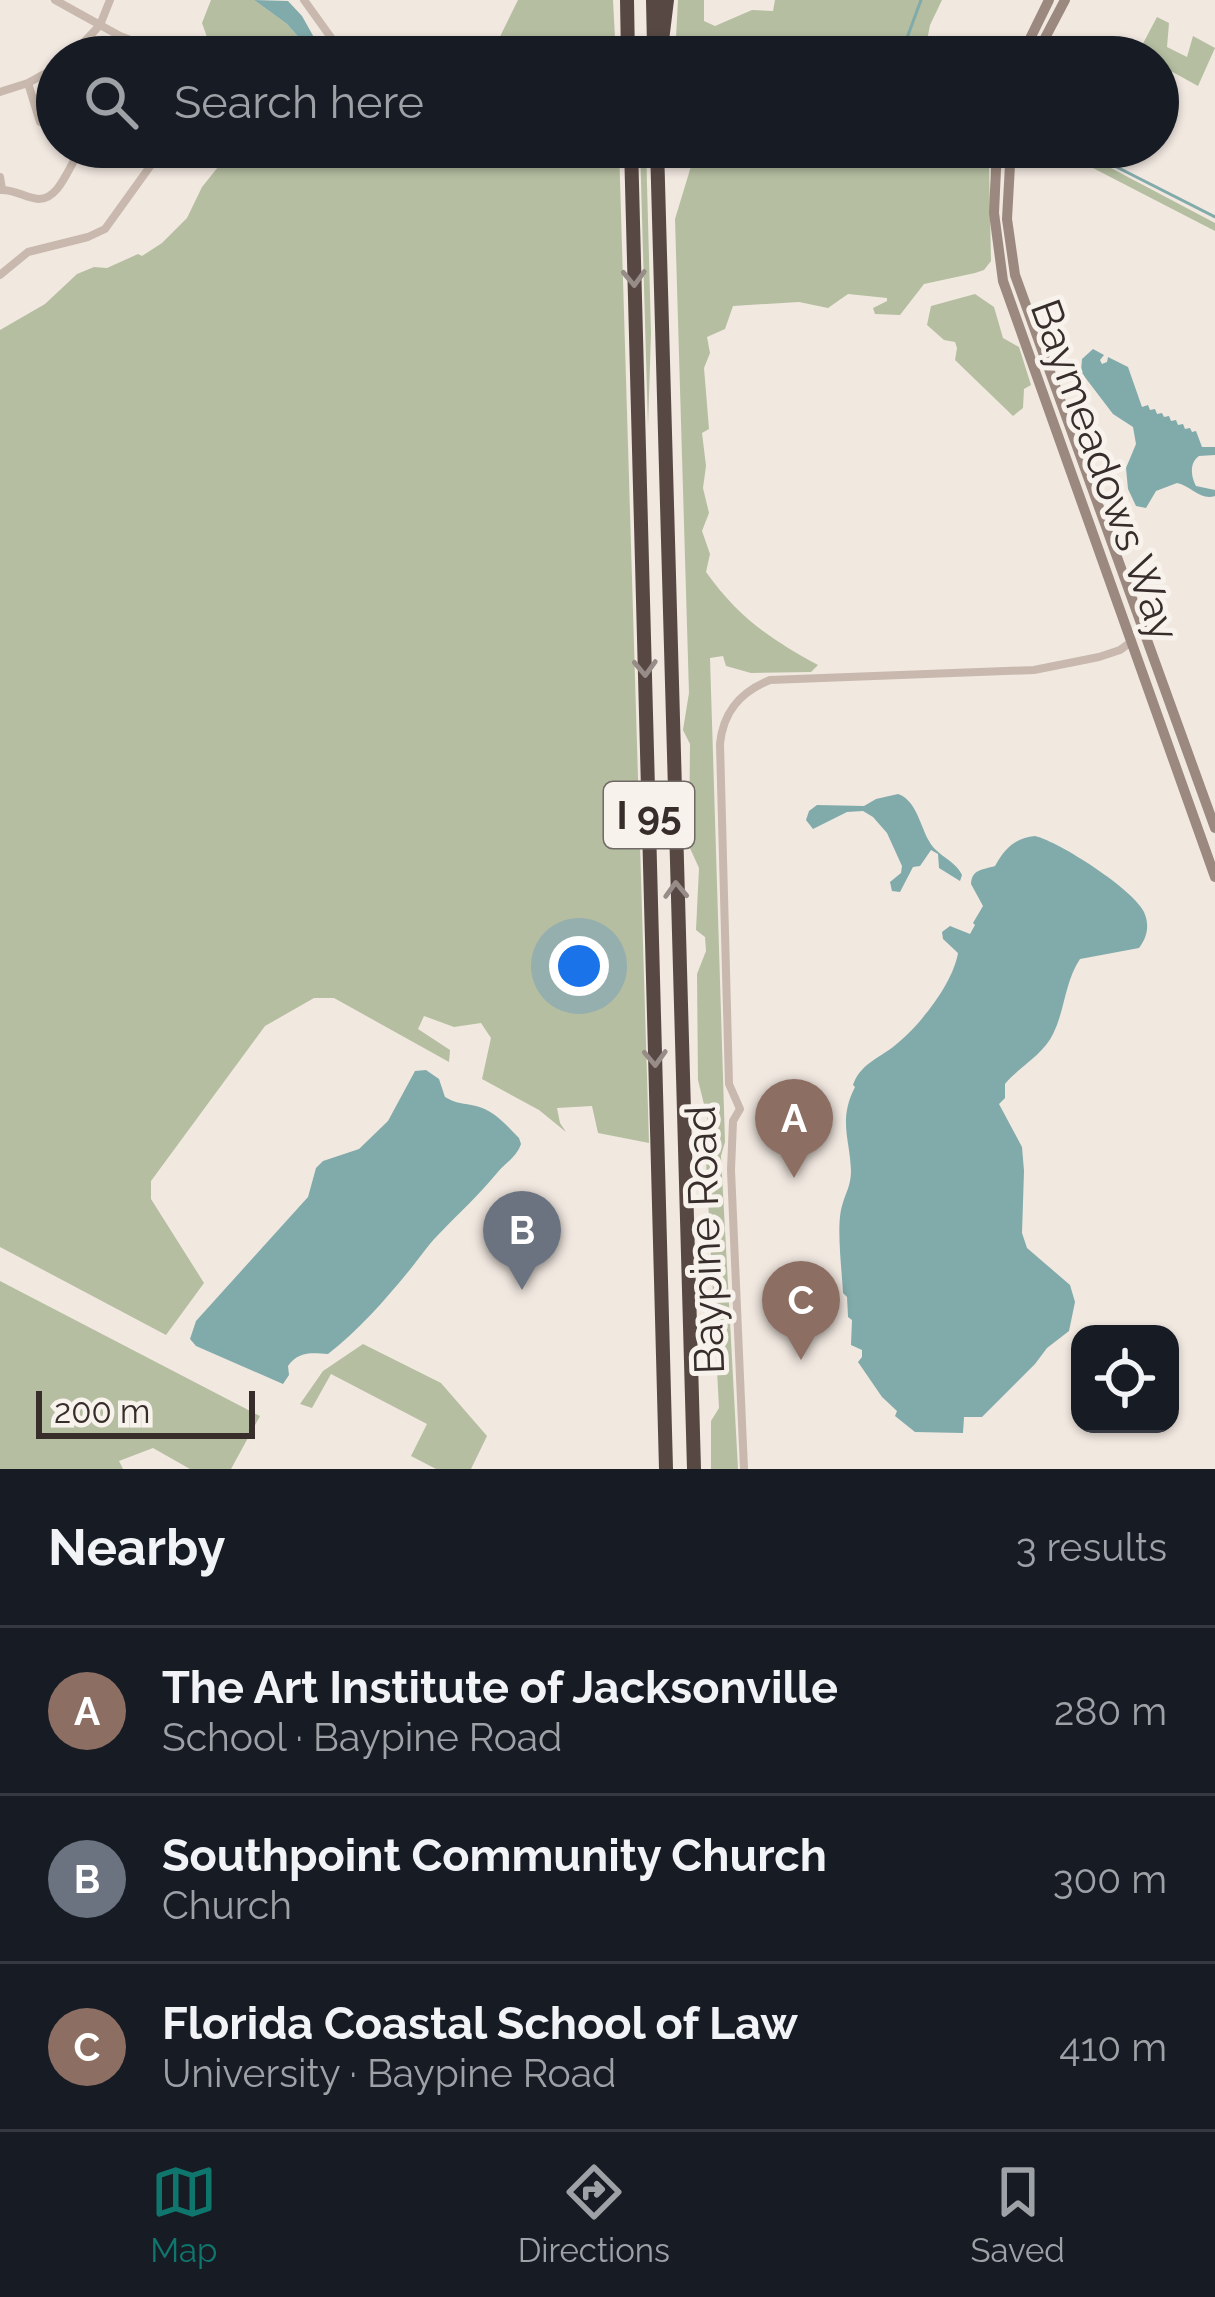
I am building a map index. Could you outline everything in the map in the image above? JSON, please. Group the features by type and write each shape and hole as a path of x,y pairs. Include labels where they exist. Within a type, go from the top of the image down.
{"highway":[{"path":"623,0 627,36"},
{"path":"653,0 656,36"},
{"path":"661,36 667,0"},
{"name":"I 95","path":"632,168 667,1469"},
{"name":"I 95","path":"658,168 694,1469"}],"street":[{"path":"55,0 124,36"},
{"path":"90,36 110,0"},
{"path":"304,0 330,36"},
{"path":"1031,36 1049,0"},
{"path":"1047,36 1065,0"},
{"path":"0,92 36,79"},
{"path":"28,83 36,109"},
{"path":"0,177 1,189 47,197 68,168"},
{"path":"0,275 28,252 105,229 149,168"},
{"name":"Baymeadows Way","path":"996,168 994,213 1003,281 1215,877"},
{"name":"Baymeadows Way","path":"1010,168 1006,219 1015,275 1215,828"},
{"name":"Baypine Road","path":"744,1469 731,1170 733,1121 740,1108 729,1084 720,744 727,714 746,692 770,680 1034,670 1099,657 1132,641"}],"green space":[{"path":"211,0 254,0 298,36 207,36 202,23"},
{"path":"518,0 613,0 615,36 500,36"},
{"path":"678,0 704,0 704,21 715,26 752,10 773,11 775,0 942,0 928,36 676,36"},
{"path":"1157,17 1169,23 1168,36 1147,36"},
{"path":"1193,36 1215,48 1198,86 1179,76 1179,53 1187,57"},
{"path":"217,168 620,168 649,1143 598,1133 592,1106 557,1108 566,1132 539,1110 482,1079 491,1038 481,1023 454,1027 424,1016 418,1029 450,1050 449,1062 334,998 314,998 265,1026 151,1181 151,1199 204,1283 166,1335 0,1247 0,330 45,304 77,274 142,256 162,243 187,218"},
{"path":"641,168 647,168 648,427"},
{"path":"690,168 989,168 991,261 984,270 924,284 900,315 875,314 873,308 887,298 848,294 828,308 799,302 733,306 725,329 707,337 710,353 704,368 709,429 702,433 703,488 709,513 702,531 710,554 706,572 756,626 818,665 811,672 751,673 726,666 723,656 710,658 725,1142 721,1156 738,1469 711,1469 711,1421 719,1408 706,1161 715,1149 698,1080 697,974 706,951 705,937 696,930 699,868 689,846 690,744 683,730 689,693 675,219"},
{"path":"1093,168 1111,168 1215,223 1215,231"},
{"path":"975,294 994,307 1003,338 1019,347 1031,385 1024,389 1023,408 1013,416 955,360 955,342 944,340 927,325 931,306"},
{"path":"0,1281 260,1416 231,1469 190,1469 153,1448 119,1461 123,1469 0,1469"},
{"path":"363,1344 441,1383 487,1436 471,1469 436,1469 411,1456 427,1424 331,1374 312,1408 300,1404 323,1371"}],"water":[{"path":"254,0 288,1 313,36 298,36"},
{"path":"1093,349 1104,355 1102,364 1108,357 1128,367 1142,407 1148,405 1157,414 1196,431 1202,447 1215,447 1215,455 1199,456 1192,470 1196,486 1215,490 1215,496 1177,483 1156,491 1146,508 1136,506 1126,468 1136,444 1133,427 1113,414 1081,372 1082,359"},
{"path":"898,794 913,807 932,846 959,870 960,881 939,868 938,854 931,850 920,866 913,867 900,892 892,891 890,882 902,866 887,833 873,817 863,811 847,812 813,829 806,820 817,805 864,806"},
{"path":"1035,836 1112,880 1137,903 1147,922 1139,948 1080,959 1053,1034 1005,1084 1005,1098 999,1104 1022,1147 1022,1233 1027,1248 1070,1285 1075,1302 1069,1331 982,1417 964,1417 963,1433 915,1432 895,1416 897,1411 858,1362 862,1350 851,1345 852,1320 843,1293 839,1237 851,1176 847,1110 860,1072 913,1029 949,978 958,953 942,932 950,926 970,934 975,925 983,906 971,884 973,875 995,866 1016,842"},
{"path":"426,1070 439,1079 445,1097 483,1108 505,1124 521,1144 514,1156 360,1326 328,1354 296,1358 283,1384 196,1346 190,1339 196,1321 308,1197 316,1168 359,1149 388,1121 415,1071"},
{"path":"808,1100 832,1111 826,1131 791,1125 782,1113 774,1118 770,1115 777,1109 798,1109"}],"waterway":[{"path":"908,36 921,0"},
{"path":"1119,168 1215,217"}],"place":[{"name":"The Art Institute of Jacksonville","path":"794,1178"},
{"name":"Southpoint Community Church","path":"522,1290"},
{"name":"Florida Coastal School of Law","path":"801,1360"}]}
